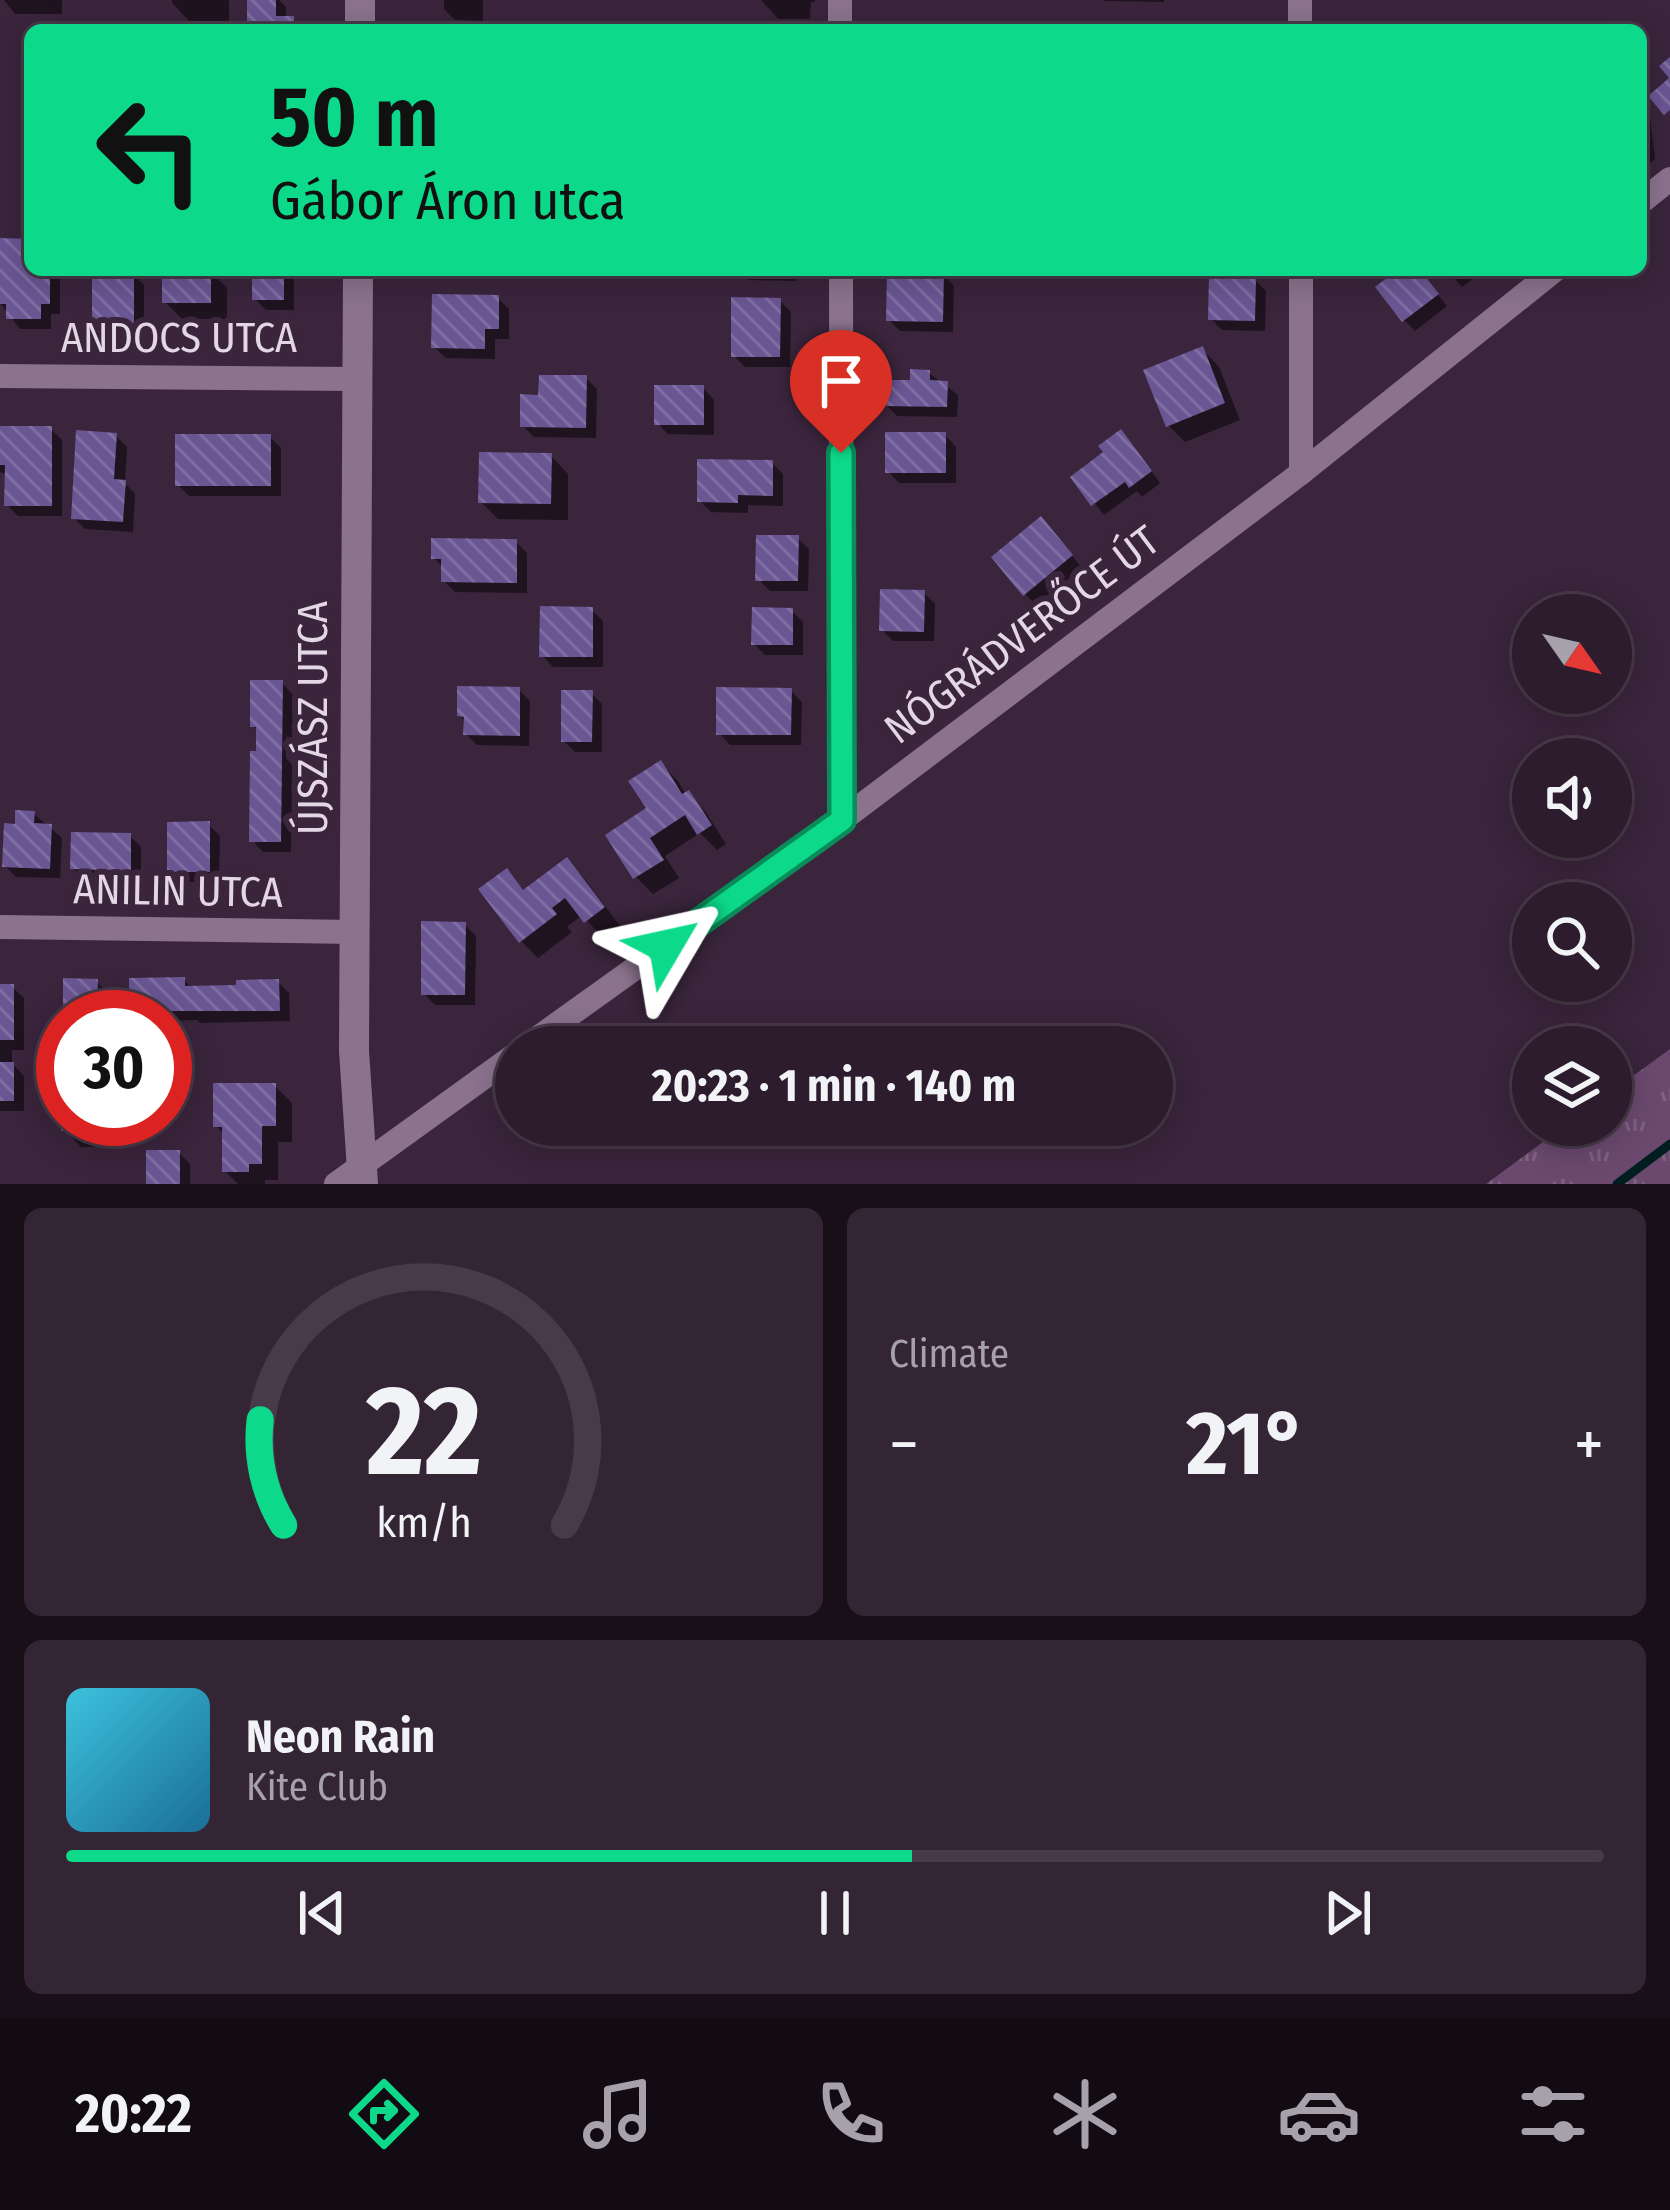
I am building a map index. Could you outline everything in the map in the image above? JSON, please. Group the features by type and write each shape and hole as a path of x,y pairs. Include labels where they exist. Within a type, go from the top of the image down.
{"street":[{"name":"ÚJSZÁSZ UTCA","path":"353,1178 358,276"},
{"path":"841,276 842,820"},
{"path":"1300,276 1301,473"},
{"name":"NÓGRÁDVERŐCE ÚT","path":"554,1026 842,820 1301,473 1548,276"},
{"name":"ANDOCS UTCA","path":"0,376 357,379"},
{"name":"ANILIN UTCA","path":"0,927 354,932"},
{"path":"353,1178 495,1070"}],"green space":[{"path":"1670,1049 1670,1184 1486,1184 1538,1146 1632,1146 1632,1077"}],"building":[{"path":"247,0 276,0 276,16 294,16 294,24 247,24"},
{"path":"1670,57 1670,110 1664,115 1648,96 1669,78 1659,66"},
{"path":"0,238 24,239 24,276 50,276 50,304 41,304 41,319 6,319 6,304 0,304"},
{"path":"92,276 134,276 134,334 92,334"},
{"path":"162,276 211,276 211,303 162,303"},
{"path":"252,276 284,276 284,300 252,300"},
{"path":"887,276 944,276 943,322 886,321"},
{"path":"1209,276 1256,277 1255,321 1208,320"},
{"path":"1389,276 1425,276 1439,294 1402,322 1375,287"},
{"path":"432,294 499,295 499,329 485,329 485,349 431,348"},
{"path":"731,297 781,298 780,357 731,357"},
{"path":"1203,346 1225,403 1166,427 1143,370"},
{"path":"910,369 930,370 930,380 948,381 947,407 882,406 883,380 910,380"},
{"path":"539,375 587,375 586,428 520,427 520,394 538,395"},
{"path":"654,385 704,385 704,425 654,425"},
{"path":"0,426 52,426 52,506 4,506"},
{"path":"1121,429 1152,471 1129,488 1125,482 1091,506 1070,477 1103,452 1098,446"},
{"path":"76,430 117,433 114,479 126,480 123,522 71,519"},
{"path":"885,432 946,432 946,473 885,473"},
{"path":"175,434 271,434 271,486 175,486"},
{"path":"479,452 552,453 551,504 478,503"},
{"path":"697,459 773,460 773,496 738,495 738,503 697,502"},
{"path":"1041,516 1073,555 1023,596 991,557"},
{"path":"756,535 799,535 798,581 755,581"},
{"path":"431,538 517,539 517,583 441,582 441,559 431,559"},
{"path":"880,589 925,590 924,632 879,631"},
{"path":"540,606 593,607 593,657 539,657"},
{"path":"752,607 793,608 793,645 751,645"},
{"path":"250,680 283,680 281,842 249,842 250,751 256,751 256,727 250,727"},
{"path":"457,686 520,687 520,736 463,735 464,717 457,716"},
{"path":"716,687 792,688 791,735 716,735"},
{"path":"561,690 593,690 592,742 561,742"},
{"path":"661,760 682,794 689,790 712,825 697,835 685,815 650,838 664,860 633,879 605,835 646,808 628,781"},
{"path":"15,810 35,811 34,823 52,824 50,869 2,867 4,823 15,824"},
{"path":"210,821 210,872 167,872 167,822"},
{"path":"71,832 131,833 131,871 70,869"},
{"path":"567,857 605,907 584,923 565,898 552,908 557,914 519,943 478,889 507,868 523,890"},
{"path":"421,921 466,922 465,995 421,995"},
{"path":"185,977 185,986 279,979 280,1011 192,1011 192,990 129,990 129,978"},
{"path":"63,978 98,979 98,990 63,990"},
{"path":"0,984 14,984 14,1040 0,1040"},
{"path":"0,1062 14,1062 14,1101 0,1101"},
{"path":"213,1083 276,1083 276,1126 262,1126 262,1164 249,1164 249,1172 222,1172 222,1127 213,1127"},
{"path":"146,1150 180,1150 180,1184 146,1184"}],"waterway":[{"path":"1617,1184 1670,1144"}],"route":[{"path":"666,946 842,820 841,453"}]}
